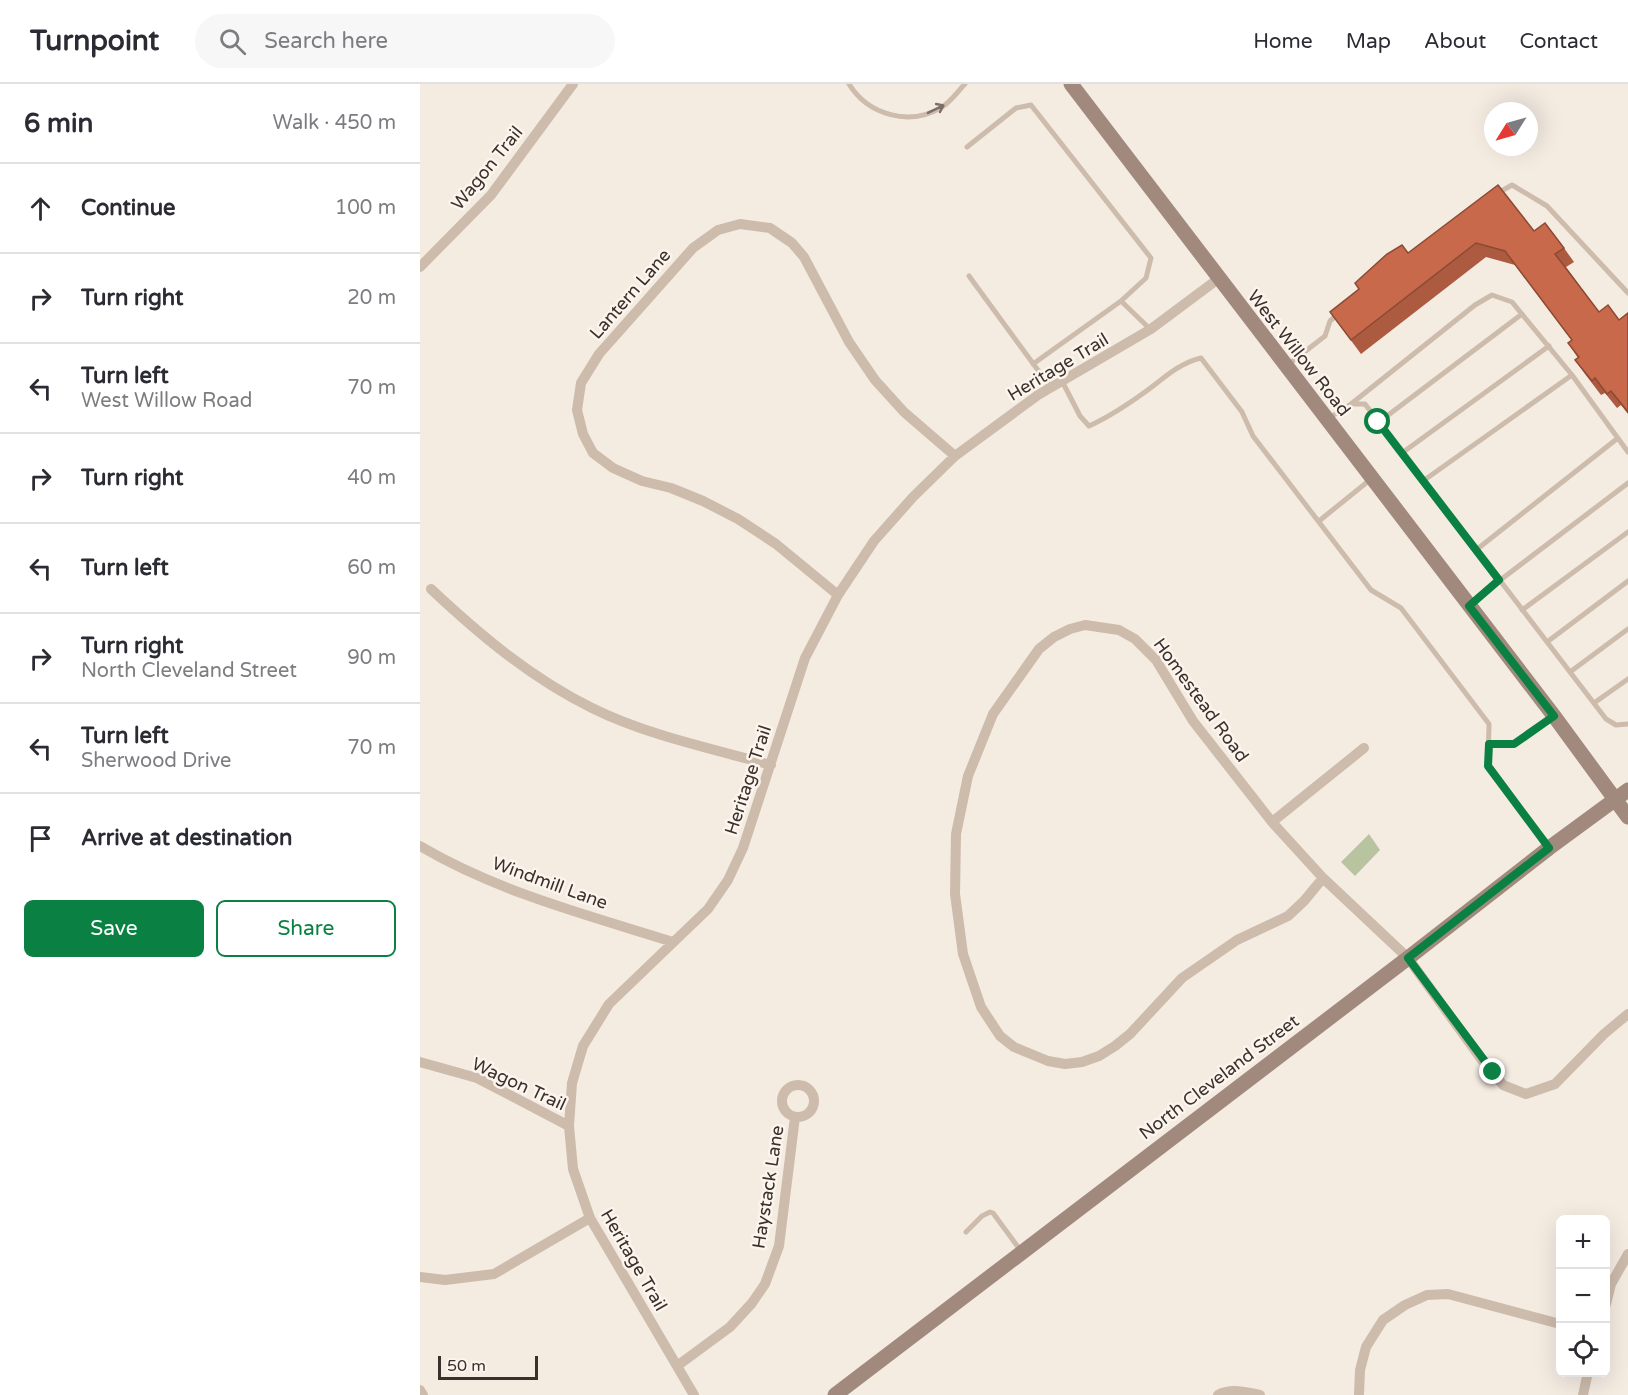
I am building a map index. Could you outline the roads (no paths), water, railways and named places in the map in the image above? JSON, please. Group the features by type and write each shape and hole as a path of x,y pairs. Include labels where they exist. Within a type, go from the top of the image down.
{"street":[{"name":"Wagon Trail","path":"420,267 491,195 573,84"},
{"name":"West Willow Road","path":"1071,84 1554,716 1628,817"},
{"name":"Lantern Lane","path":"838,595 776,544 738,519 703,501 671,488 642,481 613,468 593,453 583,435 577,410 581,383 599,354 693,248 717,230 740,224 770,228 792,243 804,257 849,342 875,380 904,412 955,456"},
{"name":"Heritage Trail","path":"694,1395 590,1218 573,1169 569,1126 572,1083 583,1046 609,1004 708,909 728,879 743,848 805,658 838,595 874,541 913,497 955,456 1038,395 1151,329 1218,279"},
{"path":"430,589 494,646 551,686 593,709 632,725 771,765"},
{"name":"Homestead Road","path":"1323,878 1288,916 1237,940 1182,978 1130,1034 1099,1056 1065,1064 1056,1063 1032,1056 1014,1047 1000,1036 981,1007 963,954 955,894 956,834 968,776 993,714 1039,649 1054,637 1085,625 1119,630 1146,649 1156,660 1193,721 1272,822 1323,878 1408,958 1482,1060 1503,1085 1526,1094 1555,1084 1604,1034 1628,1014"},
{"path":"1272,822 1364,748"},
{"name":"North Cleveland Street","path":"835,1395 1549,848 1628,790"},
{"name":"Windmill Lane","path":"420,846 493,882 673,942"},
{"name":"Wagon Trail","path":"420,1062 477,1078 569,1126"},
{"name":"Haystack Lane","path":"677,1365 730,1328 765,1284 779,1246 795,1117"},
{"path":"420,1277 445,1280 494,1274 590,1218"},
{"path":"1610,1287 1628,1254"},
{"path":"1359,1395 1360,1370 1366,1347 1383,1320 1405,1305 1427,1295 1448,1294 1556,1323"},
{"path":"1583,1395 1587,1377"},
{"path":"420,1390 423,1395"},
{"path":"1218,1395 1222,1392 1240,1391 1260,1395"}],"lane":[{"path":"849,84 855,94 874,109 899,117 920,116 943,107 965,84"},
{"path":"967,147 1016,108 1031,105 1151,258 1146,278 1120,301 1033,364"},
{"path":"1491,197 1512,185 1547,206 1628,293"},
{"path":"969,276 1051,388"},
{"path":"1326,419 1351,404 1475,305 1492,296 1512,302 1572,375 1628,452"},
{"path":"1120,301 1151,329"},
{"path":"1285,366 1325,336 1330,321 1346,307"},
{"path":"1378,422 1522,314"},
{"path":"1402,453 1549,346"},
{"path":"1062,381 1080,416 1089,426 1105,419 1143,394 1186,362 1201,358 1242,412 1253,436 1371,590 1401,608 1489,724 1488,766 1549,848"},
{"path":"1423,481 1572,375"},
{"path":"1351,404 1365,404 1606,719 1616,725 1628,724"},
{"path":"1476,550 1618,438"},
{"path":"1319,521 1371,478"},
{"path":"1469,606 1499,580 1628,483"},
{"path":"1522,610 1628,532"},
{"path":"1547,642 1628,581"},
{"path":"1570,672 1628,629"},
{"path":"1594,703 1628,679"},
{"path":"1489,744 1514,744 1554,716"},
{"path":"966,1232 982,1216 993,1213 1022,1252"}]}
